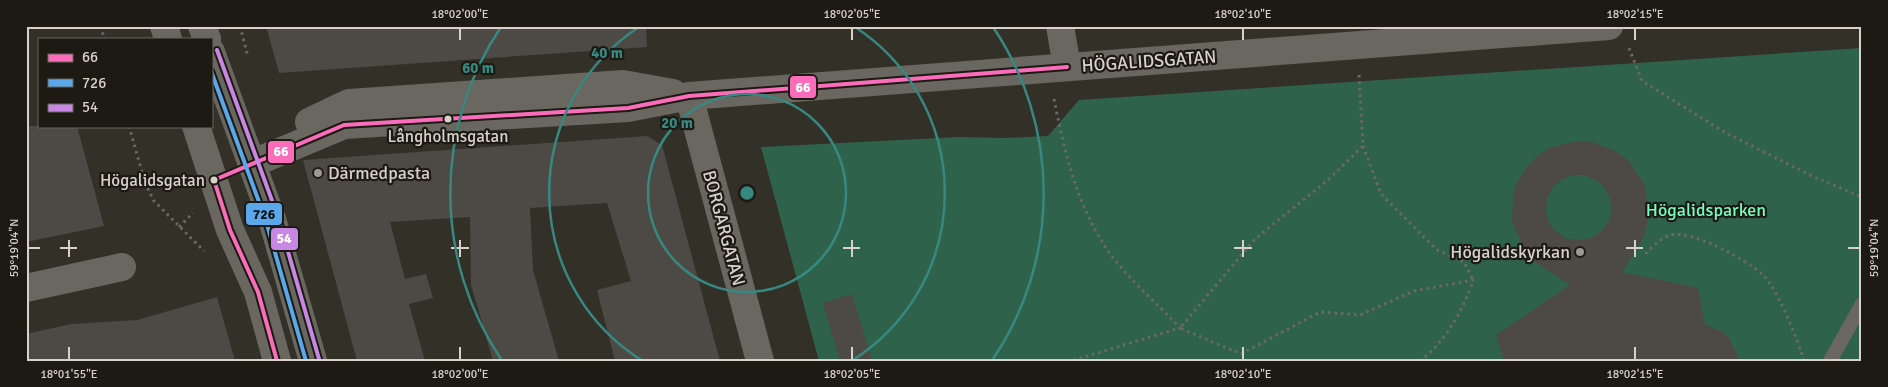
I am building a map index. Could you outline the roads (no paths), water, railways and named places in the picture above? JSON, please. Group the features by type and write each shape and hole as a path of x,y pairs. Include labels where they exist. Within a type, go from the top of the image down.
{"street":[{"path":"164,26 168,38"},
{"path":"202,26 206,38"},
{"path":"1057,68 1060,26"},
{"name":"HÖGALIDSGATAN","path":"214,180 344,125 628,108 689,96 1057,68 1618,35"},
{"path":"212,55 272,219 313,361"},
{"name":"BORGARGATAN","path":"689,96 760,361"},
{"path":"197,128 230,230 258,292 277,361"},
{"path":"26,288 122,267"}],"lane":[{"path":"1830,361 1862,304"}],"place":[{"name":"Långholmsgatan","path":"448,119"},
{"name":"Därmedpasta","path":"318,173"},
{"name":"Högalidsgatan","path":"214,180"},
{"name":"Högalidskyrkan","path":"1580,252"}],"park label":[{"name":"Högalidsparken","path":"1706,210"}]}
